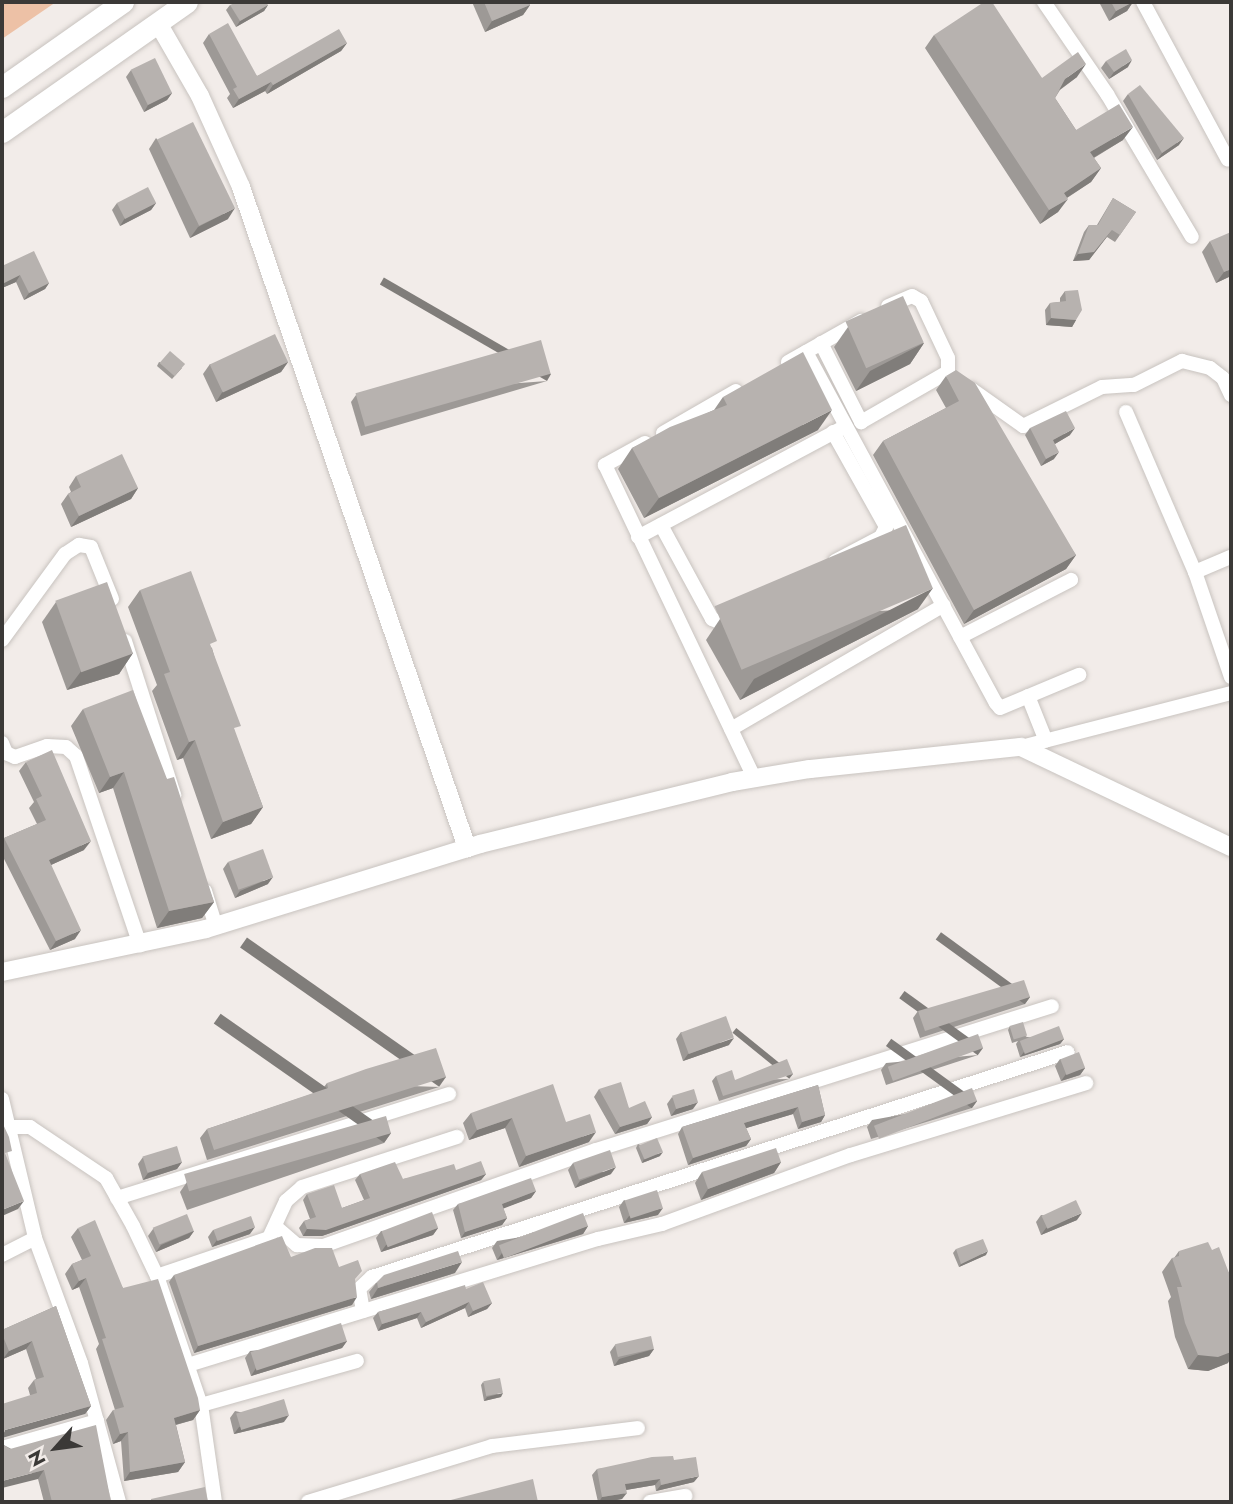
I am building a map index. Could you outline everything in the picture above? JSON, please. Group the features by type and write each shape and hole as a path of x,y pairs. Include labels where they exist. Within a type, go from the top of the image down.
{"main road":[{"path":"2,86 123,2"},
{"path":"2,132 187,2"}],"street":[{"path":"1044,2 1107,94 1192,237"},
{"path":"1143,2 1228,160"},
{"path":"158,23 200,96 241,187 467,848"},
{"path":"770,372 912,296 921,301 948,358 948,372"},
{"path":"821,343 861,422 948,372"},
{"path":"806,352 838,429 886,527 881,537 823,568"},
{"path":"948,372 1023,426 1102,387 1134,385 1182,361 1210,368 1223,378 1231,396"},
{"path":"747,386 605,465 754,778"},
{"path":"1126,412 1195,572 1231,677"},
{"path":"638,537 838,429"},
{"path":"838,429 944,606 1000,708 1079,675"},
{"path":"661,525 712,619 719,622 754,604"},
{"path":"2,640 65,554 79,545 91,547 100,563 181,816"},
{"path":"1195,572 1231,556"},
{"path":"960,637 1071,580"},
{"path":"732,729 944,606"},
{"path":"2,972 139,945 216,926 467,848 754,778 1021,747 1231,693"},
{"path":"1028,696 1046,741"},
{"path":"2,743 6,753 15,757 47,746 66,747 76,756 139,945"},
{"path":"1021,747 1231,846"},
{"path":"198,869 216,926"},
{"path":"276,1227 297,1245 323,1246 622,1141 1052,1006"},
{"path":"363,1311 359,1289 372,1277 1068,1052"},
{"path":"188,1365 598,1239 662,1224 851,1155 1086,1083"},
{"path":"117,1198 449,1094"},
{"path":"2,1099 12,1127 35,1238 59,1294 119,1502"},
{"path":"12,1127 30,1127 96,1170 106,1178 117,1198 157,1276 201,1405 215,1502"},
{"path":"157,1276 261,1242 276,1227 286,1201 302,1187 457,1137"},
{"path":"2,1166 17,1160"},
{"path":"2,1255 35,1238"},
{"path":"201,1405 357,1361"},
{"path":"2,1448 97,1421"},
{"path":"307,1502 492,1446 638,1428"},
{"path":"650,1502 685,1496"}],"shaded area":[{"path":"2,2 56,2 2,39"}],"building":[{"path":"237,2 266,2 268,5 240,21 230,5"},
{"path":"484,2 529,2 530,5 492,21"},
{"path":"984,2 992,2 1042,78 1078,52 1086,64 1065,79 1055,98 1076,130 1119,104 1133,127 1090,152 1101,168 1064,193 1068,199 1049,210 934,35"},
{"path":"1111,2 1133,2 1116,11"},
{"path":"228,23 257,76 339,29 347,43 273,85 271,82 239,99 233,89 237,87 209,34"},
{"path":"1126,49 1132,60 1114,72 1106,61"},
{"path":"155,58 172,93 148,105 131,70"},
{"path":"1140,85 1184,138 1162,153 1128,94"},
{"path":"193,122 235,208 199,226 157,140"},
{"path":"148,187 156,203 125,219 117,203"},
{"path":"1113,198 1136,212 1120,235 1112,230 1094,252 1078,254 1089,225 1098,225"},
{"path":"1231,232 1231,269 1224,272 1210,241"},
{"path":"34,251 49,283 29,293 20,275 2,284 2,266"},
{"path":"1078,290 1082,310 1076,320 1051,318 1050,303 1066,301 1065,291"},
{"path":"903,296 924,343 866,368 845,322"},
{"path":"275,334 288,362 223,393 210,364"},
{"path":"541,340 551,374 365,427 355,393"},
{"path":"170,351 185,364 175,376 160,363"},
{"path":"803,352 832,410 659,498 632,448 670,427 727,405 723,397"},
{"path":"956,370 975,383 1076,555 974,610 883,441 959,401 946,376"},
{"path":"1066,411 1075,428 1053,440 1059,452 1046,459 1030,428"},
{"path":"122,454 138,488 79,516 68,494 81,487 76,476"},
{"path":"906,525 933,589 741,670 715,606"},
{"path":"191,571 217,641 210,644 241,726 234,728 263,807 223,822 195,740 189,742 164,674 170,672 140,590"},
{"path":"107,582 133,653 81,672 55,601"},
{"path":"133,690 167,779 174,777 214,902 169,911 124,772 110,777 83,709"},
{"path":"52,750 91,841 49,860 81,930 56,941 4,838 46,820 36,799 42,796 26,762"},
{"path":"263,849 273,877 238,890 228,862"},
{"path":"1024,980 1030,997 925,1031 918,1011"},
{"path":"726,1016 734,1038 689,1054 681,1032"},
{"path":"1023,1022 1027,1035 1014,1039 1010,1026"},
{"path":"1059,1026 1064,1039 1025,1054 1020,1041"},
{"path":"978,1034 983,1048 893,1081 888,1067"},
{"path":"436,1048 446,1077 214,1150 207,1129 328,1088 327,1083 366,1069"},
{"path":"1079,1052 1085,1068 1066,1075 1060,1059"},
{"path":"787,1059 793,1074 723,1096 716,1076 732,1070 735,1080"},
{"path":"621,1082 629,1108 645,1101 652,1117 620,1127 599,1089"},
{"path":"553,1084 566,1122 590,1114 596,1132 526,1156 512,1118 477,1130 471,1113"},
{"path":"818,1085 825,1115 802,1122 798,1107 744,1123 751,1139 693,1158 682,1127"},
{"path":"972,1088 977,1101 879,1139 874,1126"},
{"path":"694,1089 698,1102 676,1109 672,1096"},
{"path":"386,1116 391,1133 189,1191 184,1174"},
{"path":"2,1122 12,1151 5,1153 24,1201 2,1210"},
{"path":"657,1138 663,1152 644,1160 639,1146"},
{"path":"177,1146 182,1162 148,1173 143,1157"},
{"path":"776,1148 781,1162 708,1189 702,1172"},
{"path":"610,1150 616,1167 579,1180 573,1163"},
{"path":"481,1161 486,1174 326,1230 307,1229 304,1221 316,1217 307,1194 334,1185 342,1208 370,1198 360,1174 395,1162 403,1179 454,1164 456,1170"},
{"path":"531,1178 536,1191 502,1204 507,1218 465,1232 458,1204"},
{"path":"657,1190 663,1208 631,1219 625,1201"},
{"path":"1076,1200 1082,1213 1047,1229 1042,1216"},
{"path":"432,1212 438,1228 388,1247 382,1231"},
{"path":"583,1213 588,1226 504,1258 499,1245"},
{"path":"187,1214 194,1231 159,1245 153,1228"},
{"path":"251,1216 255,1227 218,1241 213,1230"},
{"path":"95,1220 123,1288 158,1279 200,1410 174,1418 185,1462 130,1472 128,1432 120,1434 113,1410 124,1407 102,1339 106,1338 86,1278 79,1281 72,1264 91,1256 78,1228"},
{"path":"282,1236 291,1257 315,1248 332,1248 339,1267 358,1260 362,1271 355,1279 357,1297 198,1346 174,1275"},
{"path":"983,1239 988,1251 961,1264 956,1249"},
{"path":"1208,1242 1212,1250 1219,1247 1231,1273 1231,1352 1218,1357 1198,1355 1185,1323 1177,1287 1182,1287 1172,1258 1179,1256 1179,1251"},
{"path":"458,1251 462,1262 378,1288 377,1282 384,1275"},
{"path":"483,1282 492,1303 473,1311 469,1302 426,1322 421,1312 382,1324 378,1312"},
{"path":"56,1306 91,1406 5,1430 2,1437 2,1404 37,1393 34,1380 44,1377 32,1341 9,1351 2,1330"},
{"path":"341,1323 347,1341 257,1370 251,1352"},
{"path":"651,1336 654,1349 618,1357 615,1344"},
{"path":"500,1378 503,1393 486,1396 483,1381"},
{"path":"284,1399 289,1415 241,1430 236,1414"},
{"path":"96,1425 111,1502 52,1502 44,1470 2,1481 2,1444 10,1449"},
{"path":"673,1456 674,1460 696,1457 699,1476 661,1485 660,1479 625,1484 627,1493 602,1497 597,1469 652,1457"},
{"path":"533,1479 538,1502 443,1502"},
{"path":"205,1487 208,1502 151,1502 151,1499"}]}
